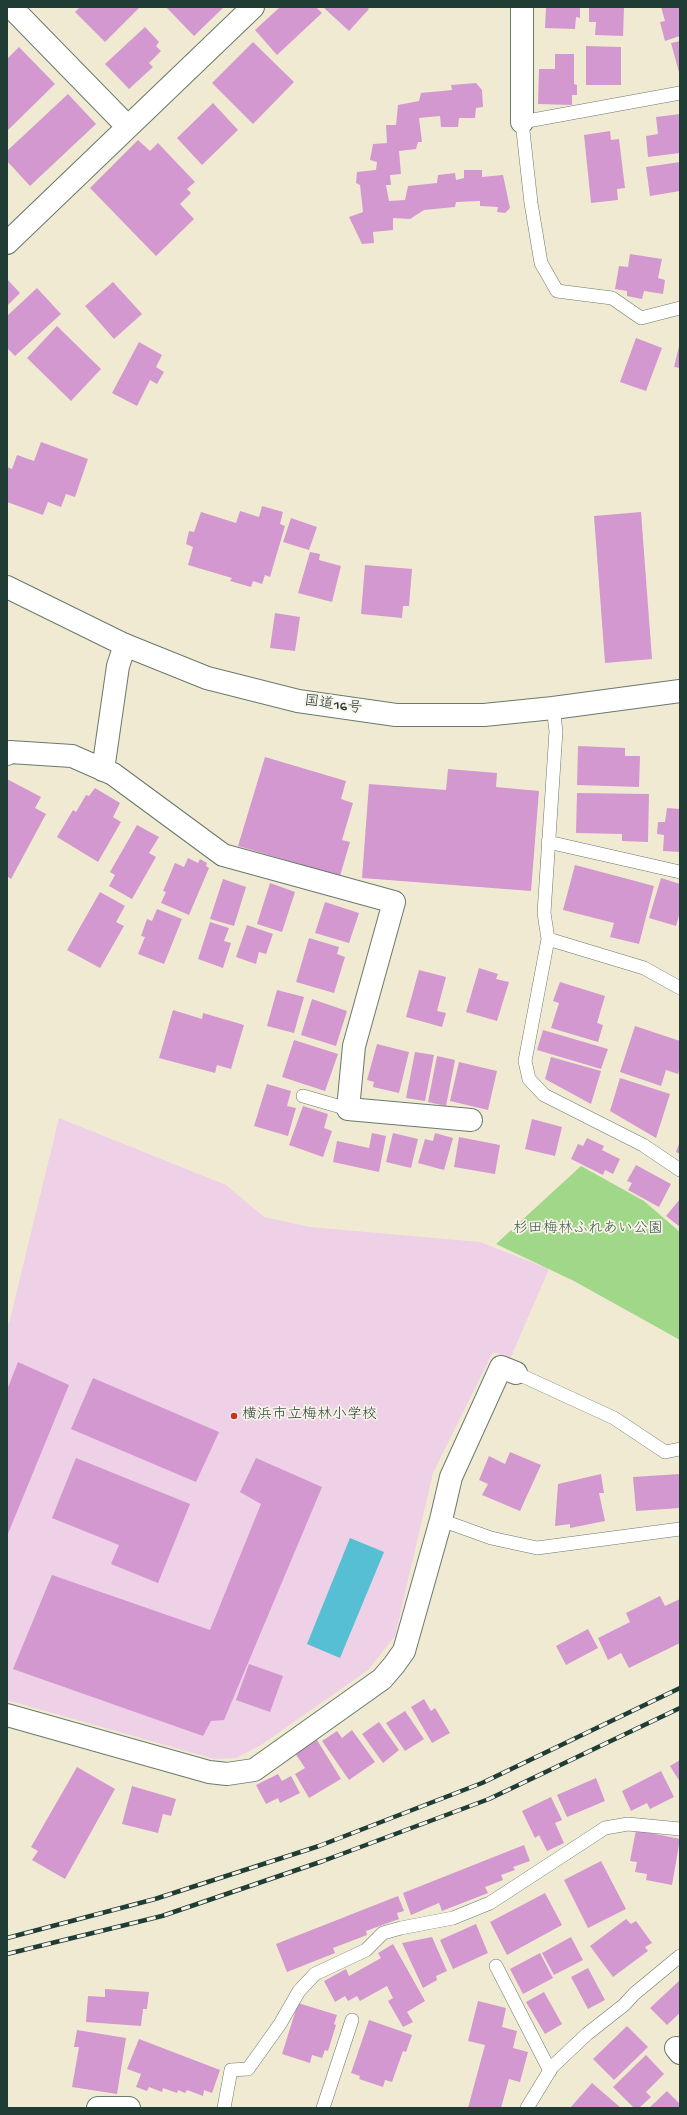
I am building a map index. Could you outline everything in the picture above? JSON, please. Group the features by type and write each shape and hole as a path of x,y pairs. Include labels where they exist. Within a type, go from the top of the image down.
{"main road":[{"path":"11,7 126,126"},
{"path":"7,243 126,126 253,7"},
{"path":"522,7 522,122"},
{"name":"国道16号","path":"7,587 126,645 207,678 298,700 396,715 484,715 552,708 680,691"},
{"path":"103,770 118,666 126,645"},
{"path":"7,754 10,752 72,756 113,774 223,855 394,902 354,1046 348,1109 471,1120"},
{"path":"7,1715 209,1772 227,1774 254,1770 382,1679 404,1651 441,1520 451,1477 501,1367 516,1373"},
{"path":"98,2108 130,2108"}],"lane":[{"path":"680,93 522,122 531,203 541,263 557,291 612,298 641,318 680,308"},
{"path":"552,708 556,731 544,913 548,939 525,1061 529,1079 544,1095 644,1145 680,1170"},
{"path":"548,842 680,872"},
{"path":"548,939 644,968 680,988"},
{"path":"302,1096 348,1109"},
{"path":"516,1373 614,1418 665,1452 680,1449"},
{"path":"441,1520 491,1538 537,1548 680,1528"},
{"path":"224,2108 230,2070 248,2069 280,2024 299,1991 314,1974 366,1950 383,1933 453,1918 490,1903 605,1828 628,1824 680,1828"},
{"path":"527,2108 550,2071 587,2034 624,2005 634,1994 680,1956"},
{"path":"496,1966 550,2071"},
{"path":"323,2108 352,2020"}],"shaded area":[{"name":"横浜市立梅林小学校","path":"59,1118 226,1185 264,1217 310,1227 480,1242 549,1269 510,1359 493,1352 433,1473 395,1636 368,1670 261,1745 236,1758 214,1759 7,1700 7,1324 9,1323"}],"green space":[{"name":"杉田梅林ふれあい公園","path":"581,1166 644,1201 680,1232 680,1340 574,1281 496,1244"}],"water":[{"path":"350,1538 384,1552 340,1658 307,1644"}],"building":[{"path":"80,7 140,7 105,42 75,12"},
{"path":"166,7 224,7 194,36"},
{"path":"280,7 316,7 322,13 277,55 255,30"},
{"path":"323,7 367,7 369,9 349,31"},
{"path":"546,7 580,7 580,18 576,17 575,29 545,28"},
{"path":"589,7 624,7 623,36 595,35 596,22 589,22"},
{"path":"661,7 680,7 680,36 665,41 660,22 665,21"},
{"path":"145,27 159,42 156,46 161,51 149,63 153,67 129,89 105,64"},
{"path":"680,41 680,76 671,43"},
{"path":"253,42 294,82 253,124 212,83"},
{"path":"586,46 621,47 621,85 586,85"},
{"path":"19,47 55,84 7,131 7,59"},
{"path":"555,54 574,54 574,84 577,85 577,95 572,95 572,105 538,104 539,69 555,69"},
{"path":"476,83 482,90 483,107 476,108 475,118 459,118 458,127 441,127 440,116 419,118 422,142 418,142 416,149 399,151 401,174 390,175 391,185 386,185 389,201 405,200 408,186 437,183 438,175 455,173 456,180 464,178 464,170 482,170 482,177 503,175 510,208 505,213 497,212 498,207 480,206 480,201 456,202 455,207 424,210 410,219 393,218 393,230 373,232 374,243 362,244 349,217 363,212 360,185 356,183 357,172 376,170 377,162 370,160 373,144 387,143 386,125 396,125 398,105 419,101 421,93 452,90 451,85"},
{"path":"68,94 96,124 30,186 7,161 7,151"},
{"path":"213,103 238,130 202,165 177,138"},
{"path":"680,114 680,153 648,157 646,136 658,134 656,117"},
{"path":"610,131 611,140 619,139 625,188 617,189 618,200 591,203 584,135"},
{"path":"138,140 150,151 158,143 195,182 187,189 191,193 180,204 194,219 156,256 90,188"},
{"path":"680,162 680,191 650,196 646,167"},
{"path":"630,254 662,259 658,278 665,280 663,294 644,291 642,299 627,296 627,291 615,289 619,266 628,267"},
{"path":"7,279 20,293 7,306"},
{"path":"113,282 142,314 114,339 85,306"},
{"path":"37,288 61,314 15,356 7,348 7,316"},
{"path":"57,326 101,369 71,401 27,358"},
{"path":"636,338 662,348 646,391 620,382"},
{"path":"139,342 162,355 156,367 164,372 157,384 150,380 137,406 112,393"},
{"path":"680,342 680,368 674,367"},
{"path":"41,442 88,459 75,497 66,494 61,507 48,502 43,515 7,502 7,467 12,469 17,455 34,461"},
{"path":"262,506 283,512 280,524 285,526 270,577 265,575 262,584 253,581 251,587 230,581 232,578 188,565 193,547 186,544 189,531 194,532 201,512 236,523 240,511 259,517"},
{"path":"641,512 652,659 605,663 594,516"},
{"path":"291,518 317,527 309,550 283,542"},
{"path":"310,552 320,554 319,560 341,566 332,602 298,593"},
{"path":"365,565 412,569 409,606 403,606 402,618 361,614"},
{"path":"275,613 300,617 295,651 270,648"},
{"path":"578,746 625,748 625,756 640,756 639,787 577,785"},
{"path":"265,757 346,781 341,799 353,803 342,840 350,842 340,876 238,846"},
{"path":"448,769 497,773 496,787 539,791 531,891 362,878 369,784 446,790"},
{"path":"7,779 41,797 35,808 46,814 11,879 7,876"},
{"path":"95,788 120,803 113,817 121,822 98,862 57,837 73,810 76,812 86,795 89,796"},
{"path":"577,793 649,794 648,842 622,841 622,834 576,833"},
{"path":"667,808 680,809 680,852 663,851 664,835 657,834 658,822 665,822"},
{"path":"137,825 159,837 149,853 156,857 132,899 109,886 115,875 110,872"},
{"path":"188,858 198,863 200,859 207,863 206,866 209,868 189,915 161,903 166,892 163,891 175,863 184,867"},
{"path":"575,865 654,886 639,944 610,937 614,923 563,910"},
{"path":"661,878 680,884 680,912 676,926 649,918"},
{"path":"223,879 246,887 234,926 210,919"},
{"path":"270,883 295,892 282,932 257,924"},
{"path":"100,892 125,906 116,922 124,926 100,968 67,950"},
{"path":"325,902 359,913 349,943 315,933"},
{"path":"157,909 182,919 164,964 138,954 145,937 141,936 147,919 152,921"},
{"path":"210,922 229,928 224,941 231,943 223,968 198,959"},
{"path":"247,925 273,934 266,954 259,952 256,964 236,957"},
{"path":"309,938 339,947 337,954 345,957 334,993 296,982"},
{"path":"479,968 498,974 496,979 509,982 497,1021 466,1012"},
{"path":"419,970 446,977 437,1011 446,1013 442,1027 406,1017"},
{"path":"560,982 605,996 597,1023 603,1025 598,1042 551,1028 559,1003 553,1001"},
{"path":"277,990 304,997 294,1033 267,1026"},
{"path":"312,999 347,1011 336,1046 301,1035"},
{"path":"173,1010 202,1019 203,1013 244,1025 231,1069 217,1065 215,1073 159,1058"},
{"path":"635,1026 680,1041 680,1067 678,1074 666,1070 661,1086 620,1072"},
{"path":"543,1030 608,1049 601,1069 537,1050"},
{"path":"294,1040 338,1054 325,1091 282,1077"},
{"path":"377,1044 409,1052 399,1093 373,1087 374,1082 367,1080"},
{"path":"415,1052 434,1055 425,1101 406,1098"},
{"path":"437,1056 455,1060 446,1106 428,1102"},
{"path":"551,1057 601,1071 591,1104 545,1079"},
{"path":"459,1062 497,1071 488,1110 450,1101"},
{"path":"620,1078 670,1094 656,1138 610,1111"},
{"path":"267,1084 291,1091 287,1106 296,1108 288,1136 254,1126"},
{"path":"303,1106 328,1114 324,1128 332,1131 323,1157 289,1145"},
{"path":"532,1119 562,1127 555,1156 525,1149"},
{"path":"372,1133 386,1136 379,1172 333,1162 337,1141 369,1148"},
{"path":"393,1133 418,1139 411,1168 386,1162"},
{"path":"435,1133 453,1138 444,1170 418,1163 425,1139 433,1141"},
{"path":"459,1137 500,1145 495,1174 454,1167"},
{"path":"587,1138 604,1146 602,1150 620,1159 613,1174 605,1170 603,1175 571,1159 578,1144 583,1146"},
{"path":"680,1141 680,1154 676,1152"},
{"path":"636,1165 671,1184 659,1207 628,1190 632,1183 627,1181"},
{"path":"680,1199 680,1227 666,1216"},
{"path":"18,1362 69,1385 7,1536 7,1390"},
{"path":"93,1378 219,1432 196,1482 71,1429"},
{"path":"510,1452 541,1465 520,1511 482,1495 488,1484 479,1480 489,1456 505,1464"},
{"path":"76,1458 190,1504 158,1583 111,1564 119,1545 52,1518"},
{"path":"256,1458 322,1487 224,1720 211,1721 203,1736 13,1669 52,1575 210,1630 261,1504 240,1492"},
{"path":"601,1474 604,1493 599,1493 605,1521 570,1528 570,1524 555,1526 558,1484"},
{"path":"680,1474 680,1508 636,1511 633,1477"},
{"path":"660,1596 665,1606 680,1599 680,1643 629,1668 621,1653 608,1660 598,1638 630,1622 626,1613"},
{"path":"588,1629 598,1648 566,1665 556,1646"},
{"path":"249,1664 283,1676 270,1712 236,1700"},
{"path":"424,1699 431,1711 435,1708 450,1733 432,1743 411,1707"},
{"path":"405,1711 424,1739 405,1751 386,1723"},
{"path":"379,1722 399,1750 383,1763 362,1734"},
{"path":"352,1730 375,1762 349,1780 322,1741 337,1731 342,1738"},
{"path":"317,1740 341,1779 309,1798 295,1774 305,1768 295,1753"},
{"path":"680,1760 680,1782 670,1766"},
{"path":"77,1767 115,1789 65,1879 32,1860 38,1851 31,1847"},
{"path":"661,1771 674,1797 650,1809 647,1803 631,1811 622,1791"},
{"path":"278,1774 282,1781 291,1776 300,1793 280,1803 278,1798 266,1804 256,1785"},
{"path":"596,1778 605,1801 567,1817 557,1795"},
{"path":"132,1786 176,1799 171,1816 163,1814 158,1833 122,1824"},
{"path":"551,1797 562,1820 555,1823 564,1843 547,1851 539,1835 535,1838 522,1811"},
{"path":"636,1830 680,1839 672,1885 646,1880 647,1874 635,1872 637,1862 630,1861"},
{"path":"524,1845 530,1861 513,1867 515,1870 501,1875 503,1880 485,1887 488,1893 442,1911 439,1903 411,1915 403,1893"},
{"path":"601,1861 626,1909 588,1928 564,1880"},
{"path":"545,1893 562,1925 507,1955 490,1922"},
{"path":"398,1896 404,1911 397,1913 399,1919 366,1931 367,1935 333,1948 335,1953 287,1972 276,1944"},
{"path":"626,1919 631,1924 636,1921 652,1943 645,1947 648,1951 613,1977 590,1946"},
{"path":"476,1924 488,1953 453,1969 440,1940"},
{"path":"432,1937 447,1971 436,1976 437,1980 423,1988 402,1943"},
{"path":"571,1937 583,1960 554,1975 542,1953"},
{"path":"393,1944 425,2001 407,2012 413,2022 403,2027 388,2001 393,1998 387,1986 360,2001 357,1996 348,2001 345,1996 335,2002 324,1981 346,1969 349,1976 381,1958 378,1953"},
{"path":"540,1953 553,1978 523,1994 510,1969"},
{"path":"588,1968 605,2000 588,2009 571,1977"},
{"path":"680,1980 680,2013 667,2025 650,2008"},
{"path":"105,1989 149,1992 147,2009 143,2009 141,2026 86,2022 88,1996 105,1997"},
{"path":"544,1992 562,2024 545,2034 526,2002"},
{"path":"478,2001 506,2008 502,2027 517,2031 513,2048 528,2052 520,2082 509,2079 501,2108 468,2108 485,2045 468,2041"},
{"path":"298,2003 337,2015 334,2024 336,2025 328,2051 325,2050 322,2058 312,2055 310,2063 282,2054"},
{"path":"369,2020 412,2035 406,2052 403,2051 392,2082 385,2080 383,2087 359,2079 360,2076 351,2073"},
{"path":"627,2026 648,2047 614,2080 593,2059"},
{"path":"77,2030 126,2038 117,2094 72,2087 79,2047 74,2047"},
{"path":"139,2039 220,2070 212,2093 204,2090 203,2096 187,2090 185,2093 178,2090 177,2093 163,2088 162,2092 149,2087 147,2091 136,2087 141,2074 127,2069"},
{"path":"646,2055 664,2074 646,2092 651,2097 639,2108 634,2108 613,2087"},
{"path":"592,2083 621,2108 570,2108"},
{"path":"667,2091 680,2104 680,2108 649,2108"}],"railway":[{"path":"7,1938 155,1899 319,1846 482,1783 680,1688"},
{"path":"7,1954 162,1916 323,1861 489,1799 680,1708"}],"place":[{"name":"横浜市立梅林小学校","path":"234,1416"}]}
